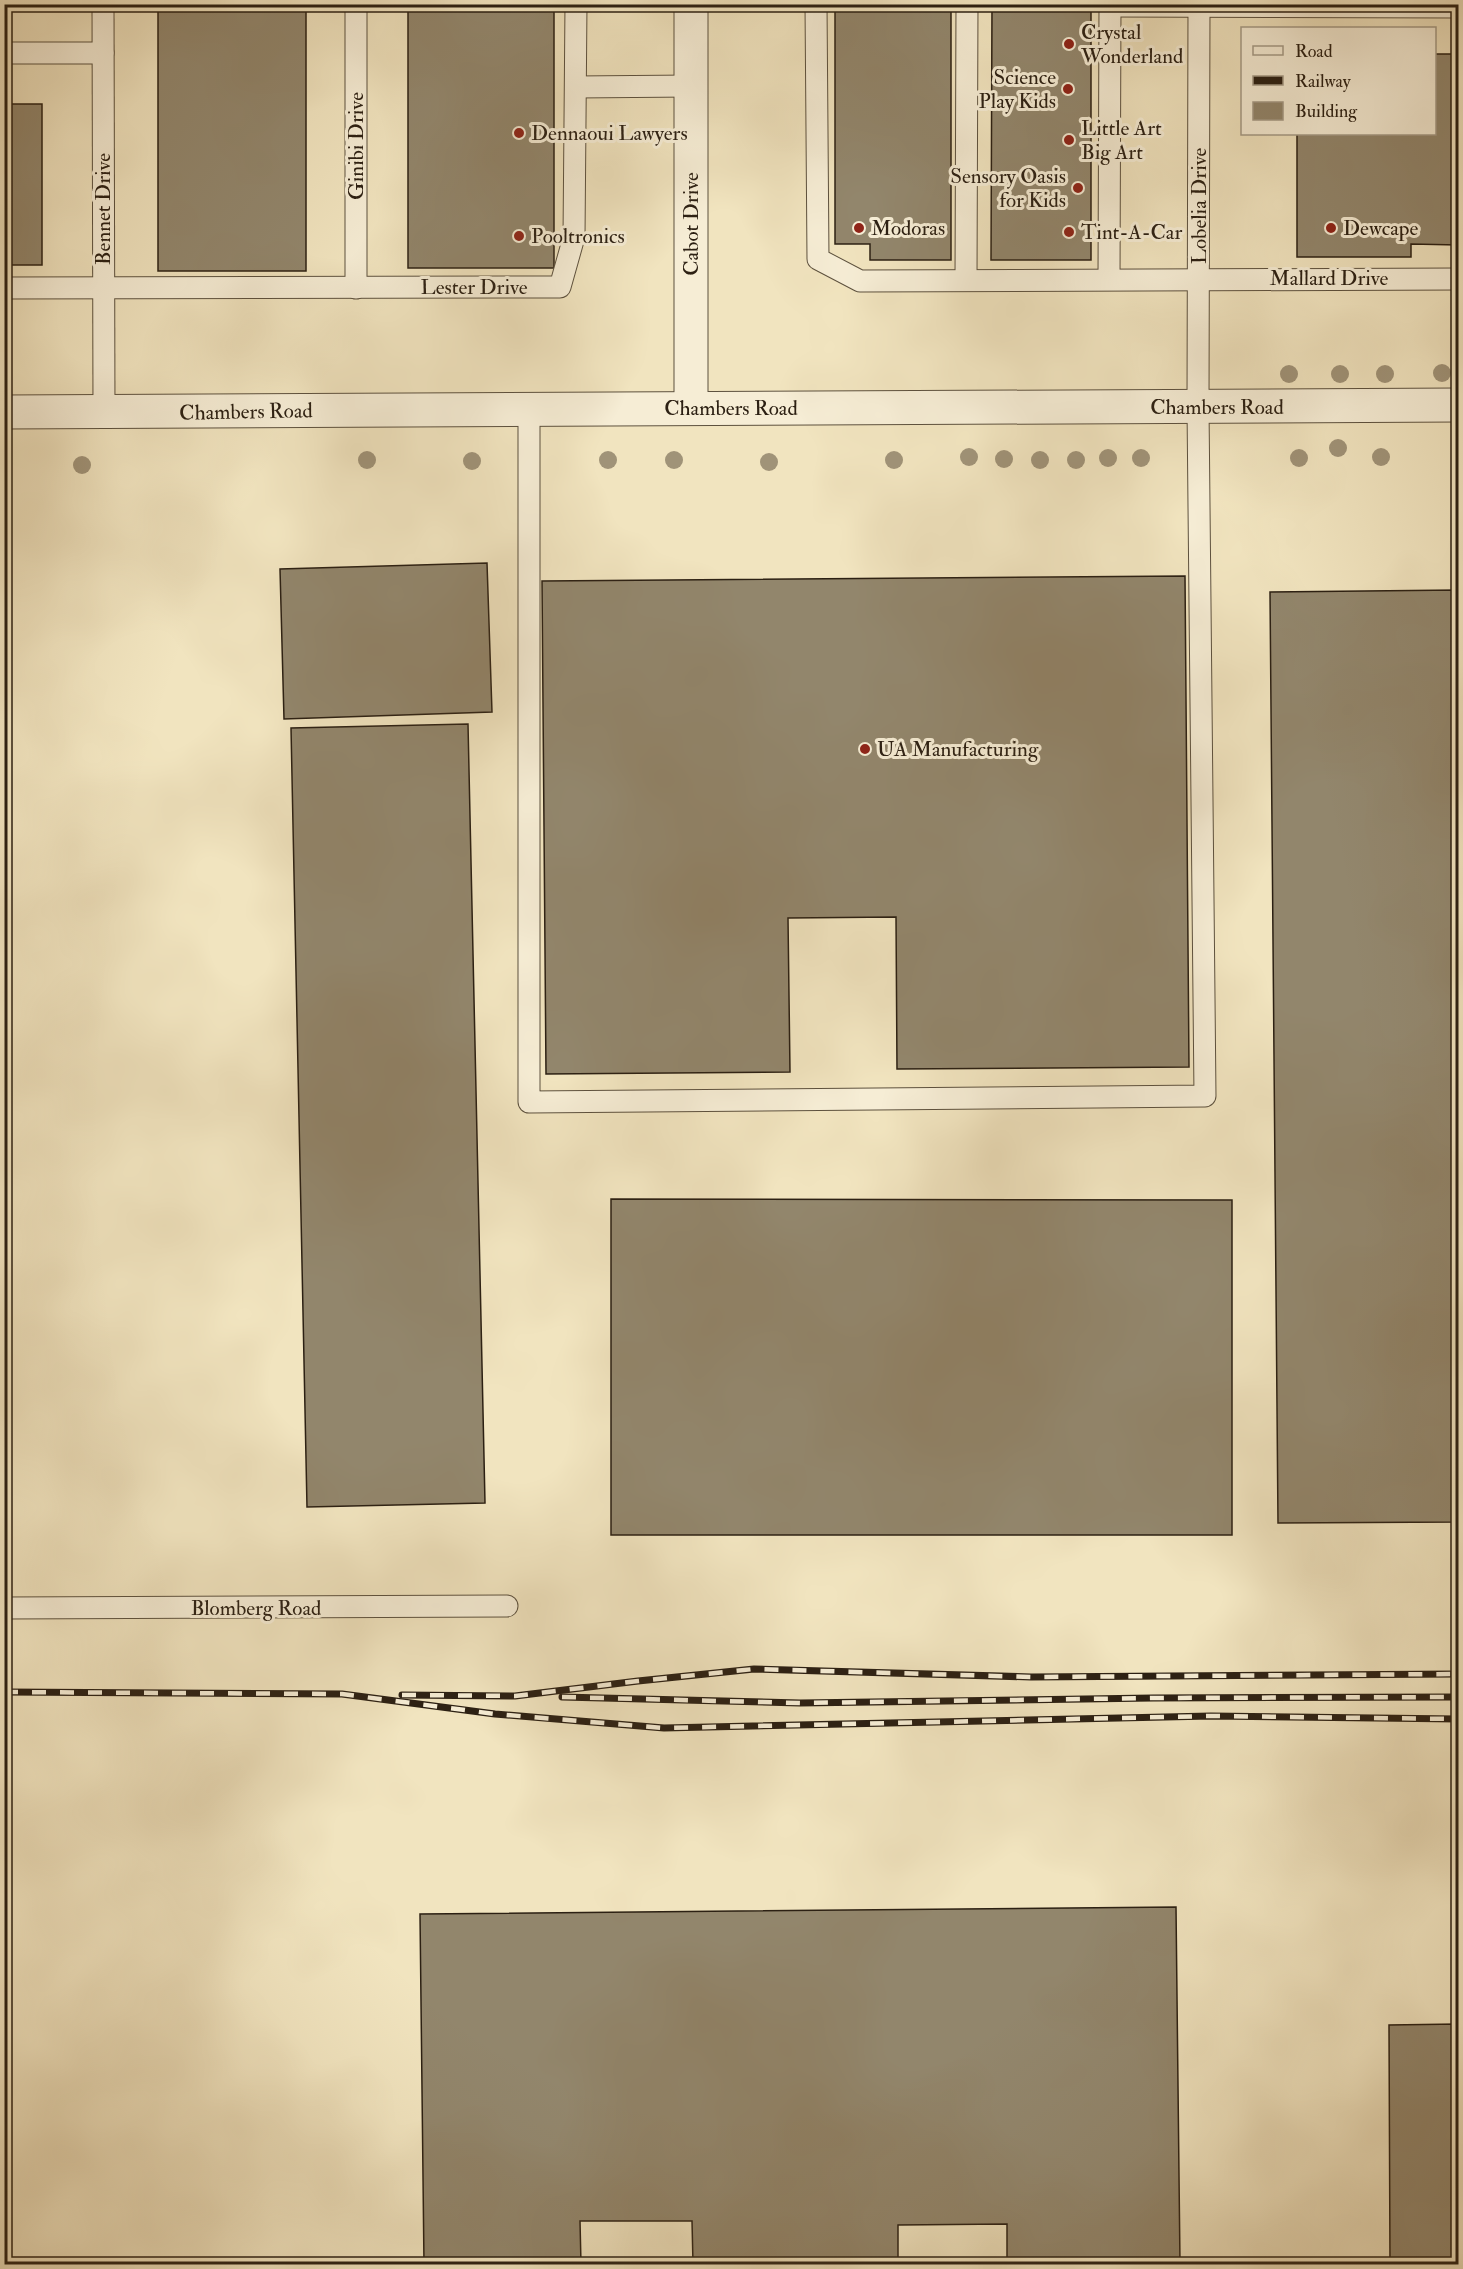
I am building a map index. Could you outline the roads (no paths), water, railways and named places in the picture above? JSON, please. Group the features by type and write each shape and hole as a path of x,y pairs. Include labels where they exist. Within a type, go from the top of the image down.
{"street":[{"name":"Cabot Drive","path":"691,4 691,408"},
{"name":"Chambers Road","path":"4,412 1458,405"}],"lane":[{"name":"Bennet Drive","path":"103,4 104,413"},
{"name":"Ginibi Drive","path":"356,4 356,288"},
{"name":"Lester Drive","path":"4,288 560,287 574,237 576,4"},
{"name":"Mallard Drive","path":"816,4 818,259 860,281 1199,278 1458,279"},
{"path":"966,279 967,4"},
{"path":"1109,279 1110,5 1458,7"},
{"name":"Lobelia Drive","path":"529,409 529,1102 1205,1096 1198,407 1199,5"},
{"path":"4,53 103,53"},
{"path":"576,87 691,86"},
{"name":"Blomberg Road","path":"4,1608 507,1606"}],"railway":[{"path":"402,1695 515,1696 754,1669 1031,1677 1458,1674"},
{"path":"4,1692 342,1694 495,1714 664,1728 1211,1716 1458,1719"},
{"path":"562,1697 800,1703 1458,1697"}],"place":[{"name":"Crystal Wonderland","path":"1069,44"},
{"name":"Science Play Kids","path":"1068,89"},
{"name":"Dennaoui Lawyers","path":"519,133"},
{"name":"Little Art Big Art","path":"1069,140"},
{"name":"Sensory Oasis for Kids","path":"1078,188"},
{"name":"Modoras","path":"859,228"},
{"name":"Dewcape","path":"1331,228"},
{"name":"Tint-A-Car","path":"1069,232"},
{"name":"Pooltronics","path":"519,236"},
{"name":"UA Manufacturing","path":"865,749"}]}
